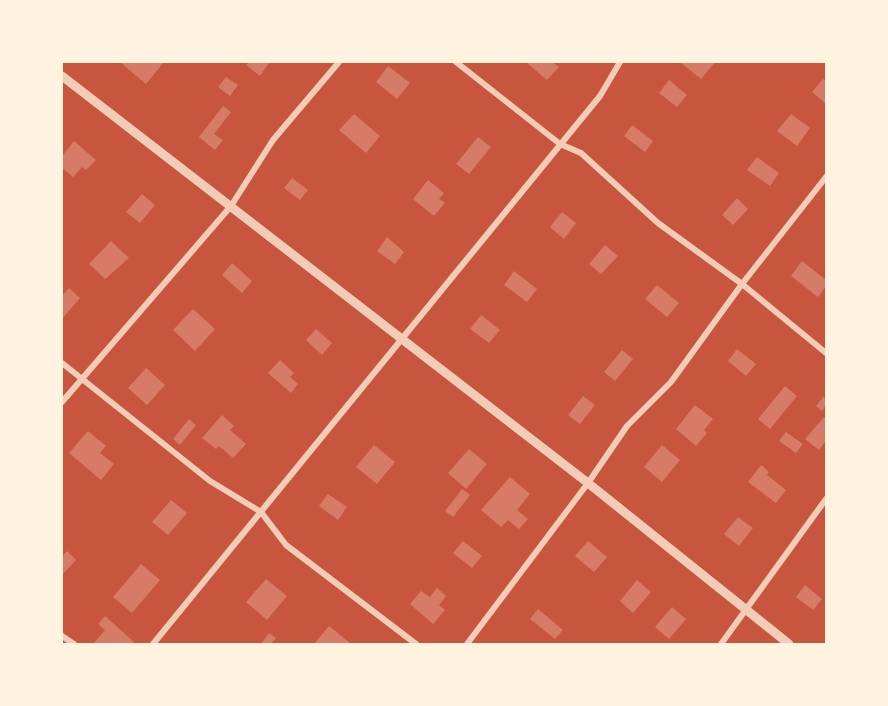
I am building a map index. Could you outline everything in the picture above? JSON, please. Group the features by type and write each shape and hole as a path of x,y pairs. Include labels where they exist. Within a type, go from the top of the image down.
{"street":[{"path":"62,402 231,206 273,140 339,62"},
{"path":"456,62 560,144 581,153 658,223 742,284 826,353"},
{"path":"153,645 385,358 403,341 600,96 620,62"},
{"path":"62,76 588,483 789,645"},
{"path":"467,645 588,483 627,426 670,382 742,284 826,177"},
{"path":"62,363 210,481 261,512 286,545 416,645"},
{"path":"721,645 747,612 826,499"},
{"path":"62,636 74,645"}],"building":[{"path":"120,62 164,62 146,84"},
{"path":"249,62 269,63 260,76 246,65"},
{"path":"526,62 552,62 559,67 547,80"},
{"path":"715,62 701,79 681,63"},
{"path":"388,66 410,83 397,99 376,82"},
{"path":"226,77 238,85 230,96 218,87"},
{"path":"823,79 826,81 826,104 812,92"},
{"path":"669,80 687,95 677,107 659,93"},
{"path":"223,106 231,112 214,134 223,140 215,150 199,137"},
{"path":"354,114 380,136 366,153 339,130"},
{"path":"791,114 810,128 797,146 777,131"},
{"path":"632,125 653,141 645,152 624,136"},
{"path":"478,137 491,147 469,174 456,164"},
{"path":"74,141 96,160 86,170 82,167 73,177 62,168 62,156"},
{"path":"757,157 779,173 770,186 747,170"},
{"path":"292,178 308,190 300,200 284,188"},
{"path":"428,180 444,193 439,199 445,203 434,216 413,199"},
{"path":"142,194 155,205 140,223 126,212"},
{"path":"737,198 748,209 733,225 722,215"},
{"path":"562,212 576,223 564,239 550,227"},
{"path":"387,237 404,252 395,264 377,251"},
{"path":"111,241 129,258 105,279 89,264"},
{"path":"605,245 618,256 601,274 589,264"},
{"path":"802,261 826,280 826,286 818,297 791,276"},
{"path":"232,263 252,281 242,293 222,275"},
{"path":"514,271 537,289 527,302 504,285"},
{"path":"657,285 679,303 667,317 645,299"},
{"path":"69,288 80,298 62,319 62,296"},
{"path":"193,309 215,329 195,351 173,330"},
{"path":"481,315 500,330 489,343 470,329"},
{"path":"316,329 332,343 322,355 306,340"},
{"path":"737,349 756,364 746,376 728,361"},
{"path":"622,350 633,359 615,381 604,372"},
{"path":"280,360 294,373 290,377 298,384 291,393 268,373"},
{"path":"146,368 165,385 147,405 128,388"},
{"path":"785,386 797,396 770,429 758,419"},
{"path":"583,396 595,405 580,424 568,415"},
{"path":"824,396 826,405 822,411 816,406"},
{"path":"695,405 713,419 704,430 707,433 696,446 676,429"},
{"path":"222,415 234,426 230,430 246,444 233,458 219,446 216,449 202,438"},
{"path":"824,417 826,419 826,441 819,450 805,439"},
{"path":"189,419 196,425 180,445 173,439"},
{"path":"88,431 106,446 100,453 114,464 101,480 69,453"},
{"path":"786,432 803,444 796,453 779,441"},
{"path":"374,445 395,462 377,484 356,467"},
{"path":"662,445 680,460 662,482 644,467"},
{"path":"469,449 487,464 466,489 448,473"},
{"path":"761,465 769,472 767,475 786,490 776,503 748,482"},
{"path":"510,477 530,494 517,510 528,519 519,529 508,520 501,527 481,510"},
{"path":"462,489 470,495 453,517 445,511"},
{"path":"328,494 347,507 338,520 319,506"},
{"path":"171,500 187,513 168,535 152,522"},
{"path":"738,517 753,528 739,546 724,534"},
{"path":"463,541 482,556 472,568 453,553"},
{"path":"588,541 607,557 594,572 575,556"},
{"path":"67,551 76,560 62,575 62,557"},
{"path":"141,564 160,580 132,613 113,597"},
{"path":"266,579 287,596 267,620 246,602"},
{"path":"637,580 651,592 633,613 620,601"},
{"path":"805,585 822,599 813,610 796,597"},
{"path":"437,588 446,596 439,605 445,610 433,624 410,604 421,591 430,597"},
{"path":"672,607 686,619 669,639 655,627"},
{"path":"538,609 563,630 555,639 530,619"},
{"path":"105,616 134,642 132,644 94,643 105,630 98,624"},
{"path":"329,626 350,643 314,644"},
{"path":"269,633 276,638 271,644 261,644"}]}
